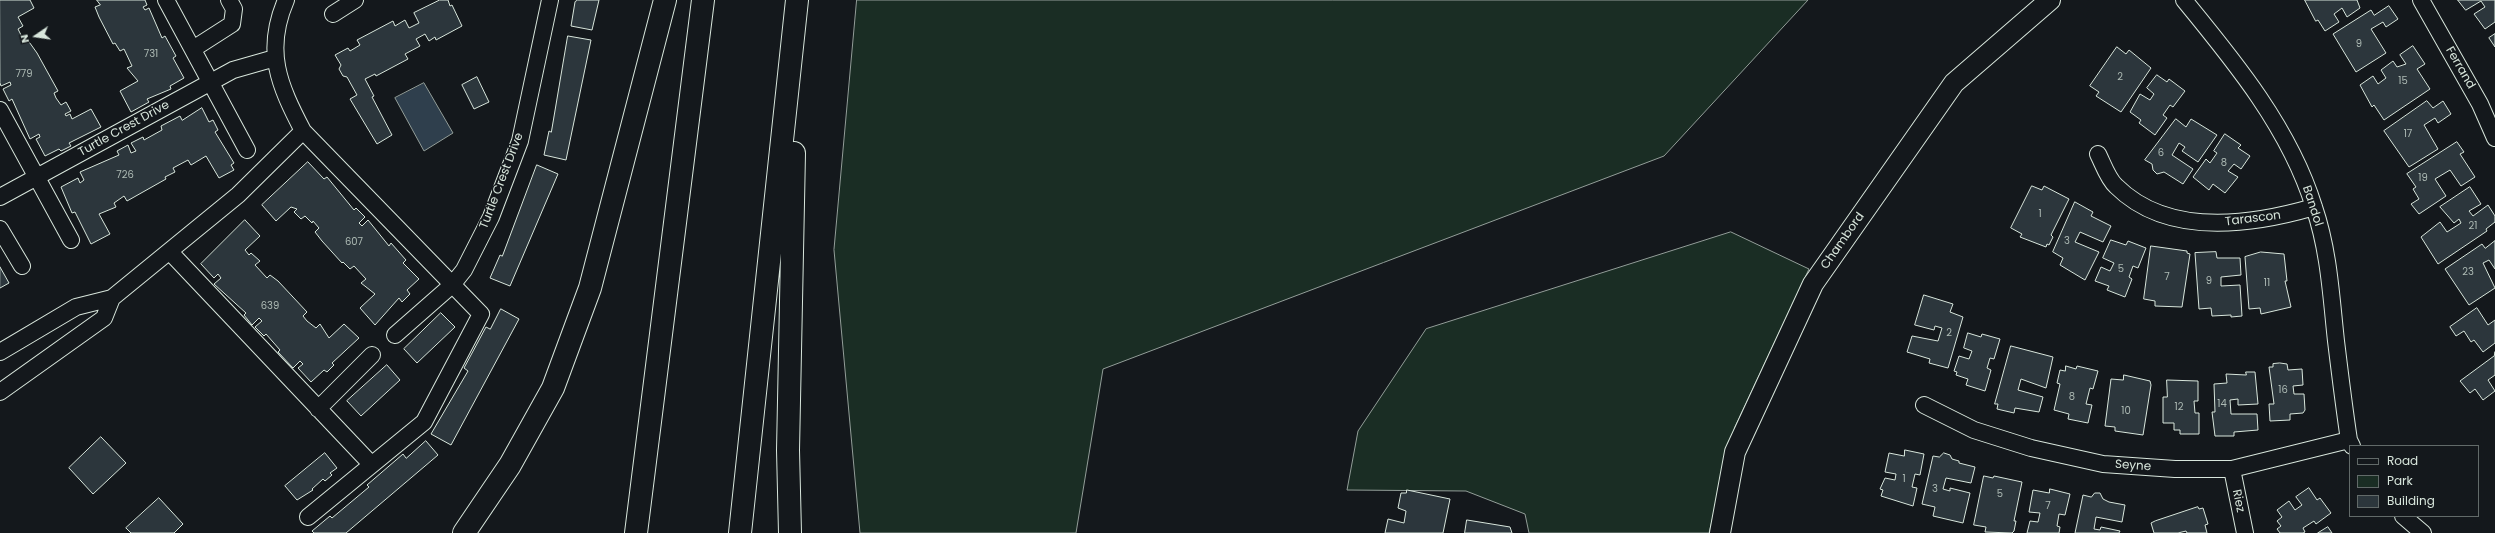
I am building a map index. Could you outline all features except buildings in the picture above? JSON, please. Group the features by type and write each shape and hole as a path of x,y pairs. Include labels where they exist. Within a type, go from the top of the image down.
{"highway":[{"path":"464,533 510,465 553,388 561,367 590,288 665,0"},
{"path":"636,533 703,0"},
{"path":"740,533 797,2"},
{"path":"790,533 788,450 797,2"}],"street":[{"path":"166,0 247,150"},
{"path":"193,49 232,24 234,9 229,0"},
{"path":"286,0 278,20 275,58 283,93 303,131 481,314 424,422 308,517"},
{"path":"333,14 355,0"},
{"name":"Turtle Crest Drive","path":"395,336 452,285 464,270 491,217 520,141 550,0"},
{"name":"Chambord","path":"1720,533 1735,452 1813,284 1954,82 2050,0"},
{"name":"Bandol","path":"2184,0 2272,117 2300,170 2314,207 2330,268 2336,340 2351,443"},
{"name":"Ferrand","path":"2421,0 2480,104 2495,138"},
{"name":"Turtle Crest Drive","path":"0,197 211,81 233,70 275,58"},
{"path":"0,110 71,240"},
{"path":"0,352 76,307 112,298 238,195 303,131"},
{"name":"Tarascon","path":"2098,154 2115,186 2144,207 2185,221 2230,224 2276,218 2314,207"},
{"path":"0,229 22,266"},
{"path":"170,252 371,464"},
{"path":"0,392 104,318 112,298"},
{"path":"318,409 372,355"},
{"name":"Seyne","path":"1924,405 1974,430 2031,448 2103,464 2175,469 2232,469 2351,443"},
{"name":"Riez","path":"2232,469 2245,533"},
{"path":"2404,517 2423,533"}],"green space":[{"path":"857,0 1808,0 1664,156 1103,369 1076,533 860,533 834,250"},
{"path":"1731,232 1809,269 1735,427 1709,533 1529,533 1525,514 1466,491 1347,490 1358,431 1426,329"}],"water":[{"path":"424,83 453,133 424,151 395,98"}]}
